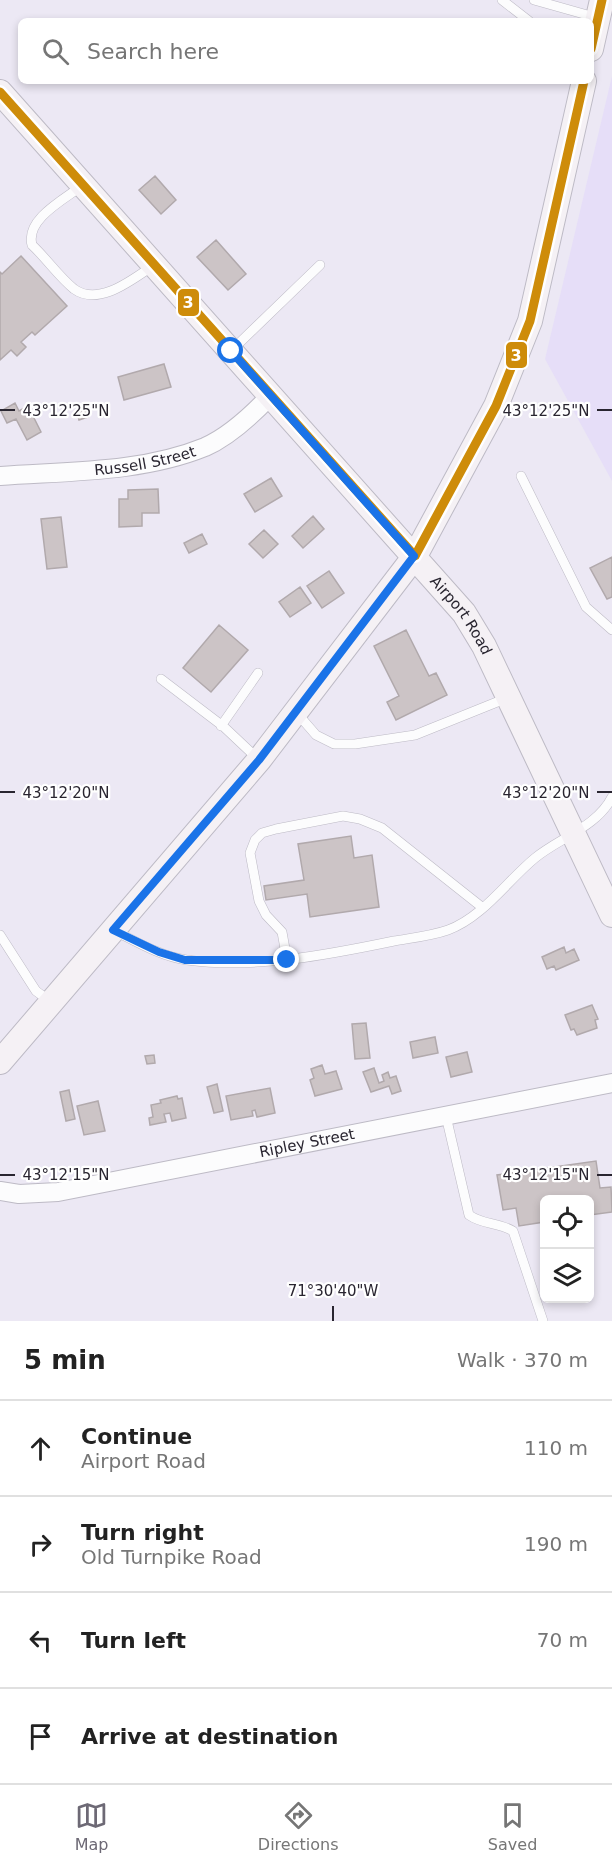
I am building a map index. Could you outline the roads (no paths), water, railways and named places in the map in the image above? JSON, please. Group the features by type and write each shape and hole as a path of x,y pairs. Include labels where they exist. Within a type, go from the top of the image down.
{"street":[{"path":"594,36 600,9"},
{"path":"0,1062 259,760 414,556 496,406 530,321 583,84"},
{"name":"Airport Road","path":"0,92 464,613 484,646 509,697 612,915"},
{"name":"Russell Street","path":"0,476 134,466 171,459 206,446 222,437 251,416 270,396"},
{"name":"Ripley Street","path":"0,1191 19,1194 58,1192 612,1083"}],"lane":[{"path":"502,0 525,18"},
{"path":"534,0 600,9"},
{"path":"83,185 35,225 30,237 32,246 74,288 85,294 117,289 154,265"},
{"path":"231,351 320,265"},
{"path":"521,476 586,607 612,630"},
{"path":"221,726 258,673"},
{"path":"161,679 221,726 259,760"},
{"path":"296,712 316,735 334,744 355,744 415,735 509,697"},
{"path":"113,930 159,952 185,960 287,960 352,950 448,930 483,908 536,857 575,833 607,807 612,797"},
{"path":"287,960 282,932 266,915 259,901 250,853 255,840 262,833 276,829 344,816 360,819 382,828 399,840 483,908"},
{"path":"0,936 36,991 51,1002"},
{"path":"446,1116 470,1215 478,1221 502,1224 513,1231 543,1321"}]}
